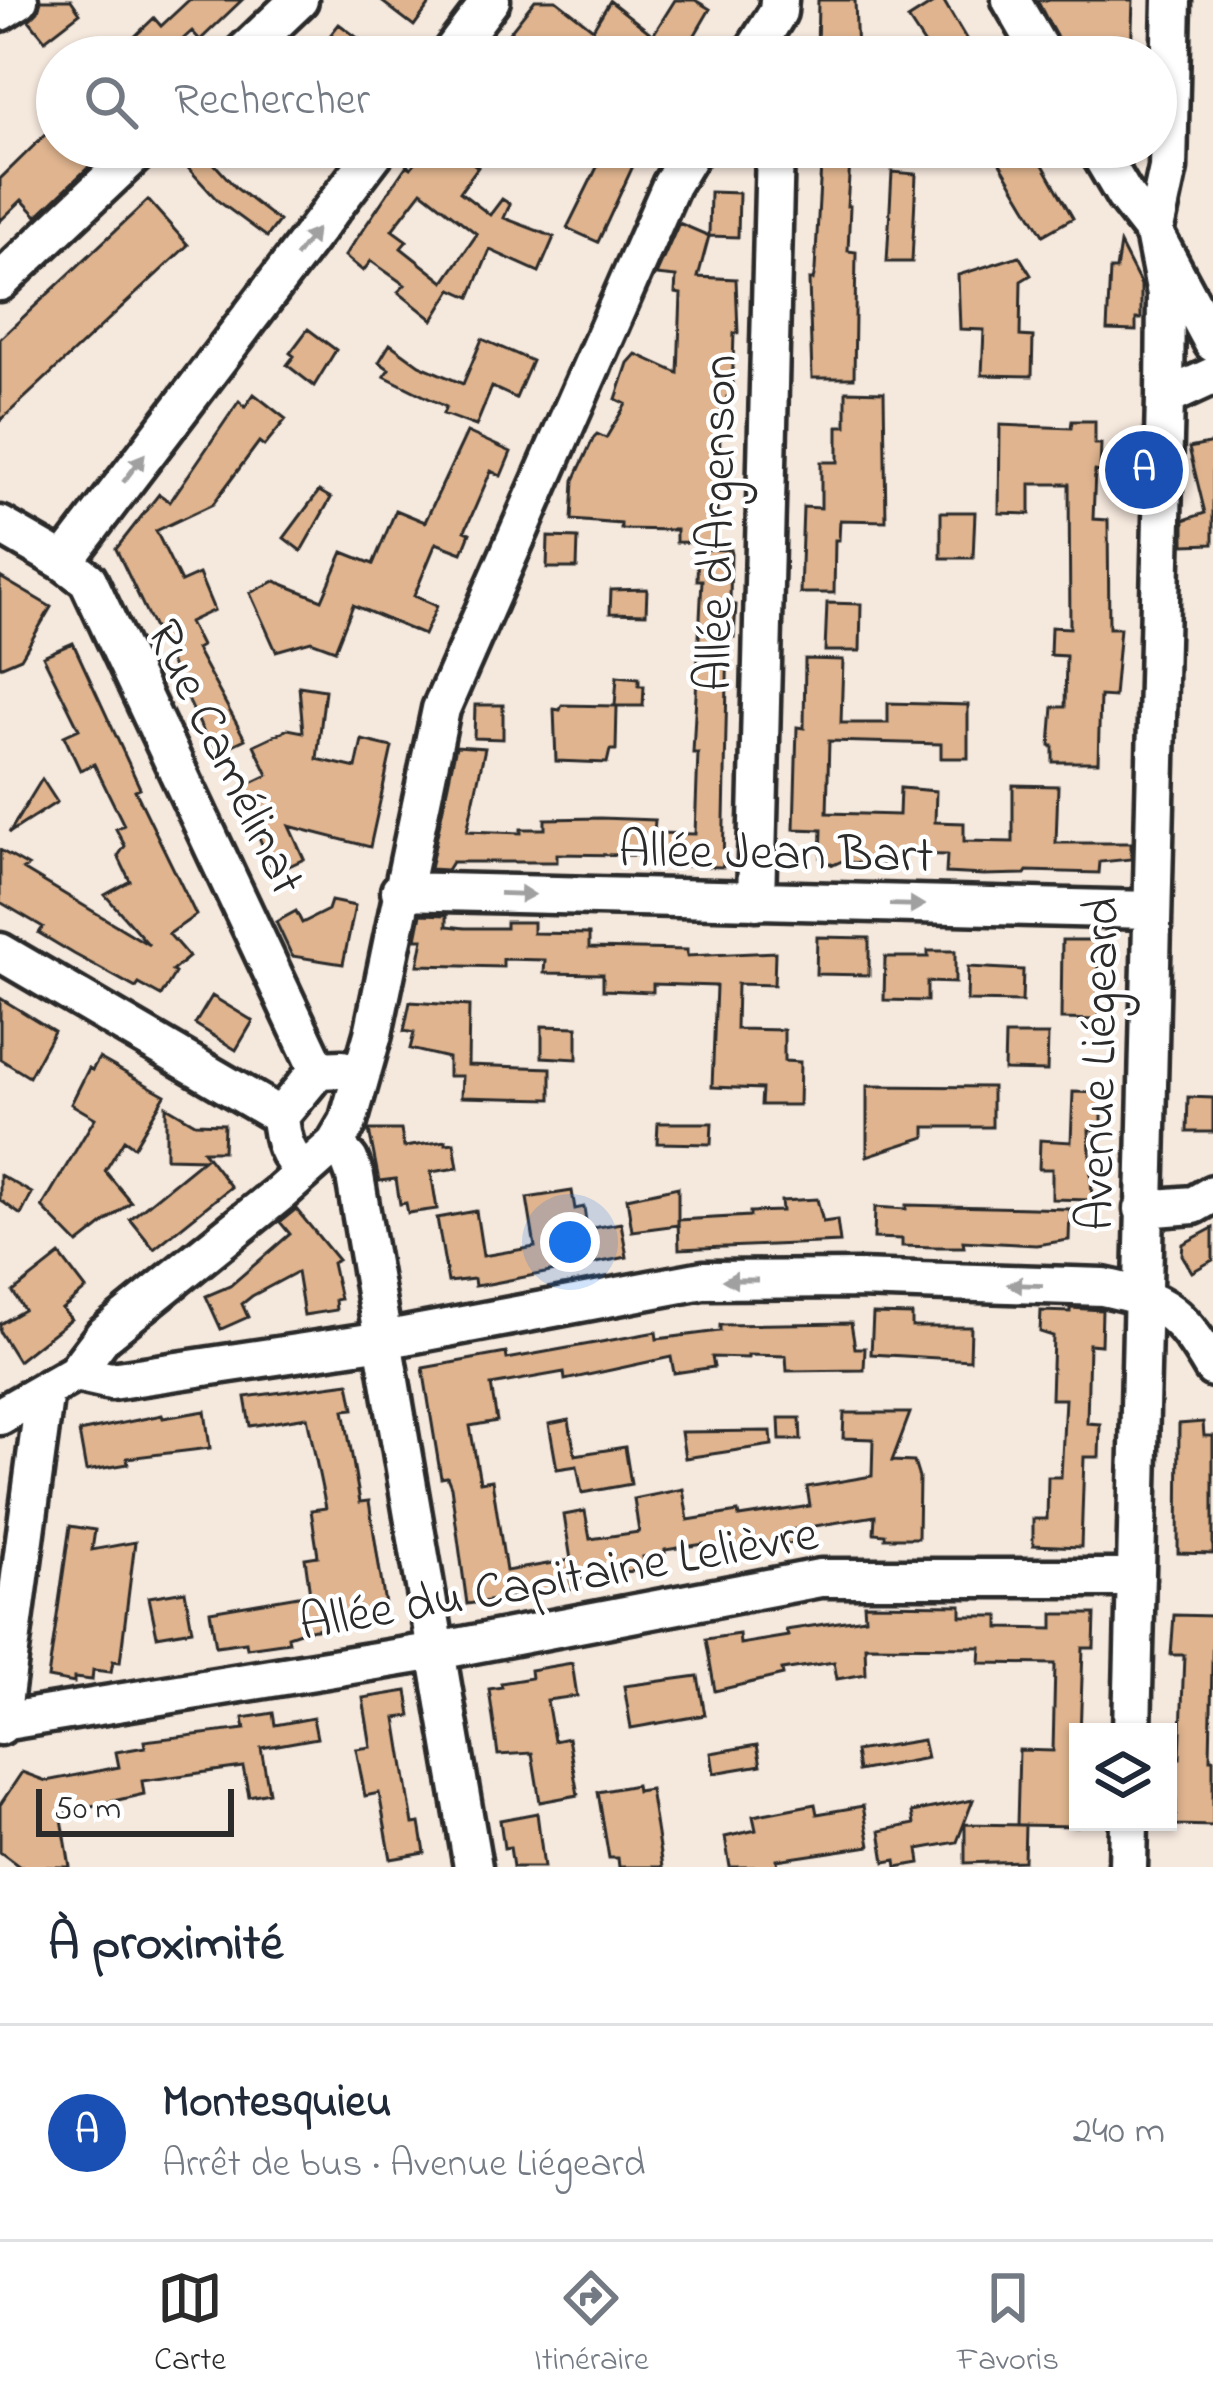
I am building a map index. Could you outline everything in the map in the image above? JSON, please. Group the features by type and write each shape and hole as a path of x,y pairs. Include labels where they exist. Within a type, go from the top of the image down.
{"street":[{"path":"0,12 19,0"},
{"path":"261,36 299,0"},
{"path":"464,36 491,0"},
{"path":"1011,0 1032,36"},
{"name":"Avenue Liégeard","path":"1171,36 1172,0"},
{"path":"762,36 778,6"},
{"path":"777,36 778,6"},
{"path":"0,282 121,168"},
{"path":"64,562 363,168"},
{"path":"0,1416 60,1382 103,1336 334,1144 347,1122 362,1076 441,709 681,168"},
{"name":"Allée d'Argenson","path":"756,901 774,168"},
{"path":"1108,168 1154,232 1213,344"},
{"name":"Avenue Liégeard","path":"1132,1723 1166,398 1166,294 1154,232 1168,168"},
{"path":"1166,398 1213,376"},
{"name":"Rue Camélinat","path":"0,525 88,580 319,1070"},
{"name":"Allée Jean Bart","path":"400,891 1150,910"},
{"path":"0,952 280,1116"},
{"path":"304,1171 290,1159 280,1116 319,1070 338,1068 362,1076"},
{"path":"334,1144 349,1160 355,1176 473,1867"},
{"path":"1143,1209 1193,1204 1213,1194"},
{"path":"60,1382 111,1381 383,1340 704,1280 857,1279 1103,1287 1142,1295 1187,1324 1213,1368"},
{"path":"1,1724 60,1382"},
{"name":"Allée du Capitaine Lelièvre","path":"1,1724 437,1651 820,1578 1136,1578"},
{"path":"1128,1867 1129,1831"}],"building":[{"path":"41,0 71,0 80,13 50,36 42,36 29,20"},
{"path":"189,0 242,0 204,36 192,31 186,36 135,36 154,18 161,26"},
{"path":"380,0 433,0 414,26"},
{"path":"535,0 556,0 593,29 610,1 653,35 675,0 695,0 710,9 694,36 507,36"},
{"path":"818,0 855,0 856,36 817,36"},
{"path":"943,0 964,36 919,36 908,19"},
{"path":"1037,0 1133,0 1132,36 1055,36"},
{"path":"339,24 355,36 330,36"},
{"path":"36,144 36,168 88,168 37,216 22,200 0,221 0,179"},
{"path":"188,168 218,168 279,221 267,237 218,201"},
{"path":"405,168 477,168 460,192 490,215 502,199 510,204 504,218 554,237 539,272 490,250 470,297 452,289 433,320 398,292 405,285 371,261 363,271 345,256","holes":["422,191 477,234 444,282 401,248 407,241 392,230"]},
{"path":"597,168 632,168 598,242 567,228"},
{"path":"821,168 850,168 848,251 856,252 854,378 812,378 809,280 815,270"},
{"path":"1003,168 1045,168 1073,218 1043,235"},
{"path":"892,172 916,174 912,262 887,262"},
{"path":"710,192 739,193 738,237 709,236"},
{"path":"148,200 188,245 0,421 0,339"},
{"path":"679,223 709,236 698,277 736,279 738,333 734,333 732,397 727,397 726,410 721,410 716,543 676,542 676,530 621,529 621,524 572,520 574,480 594,437 606,438 626,404 616,399 628,363 636,354 678,373 681,294 675,293 676,277 656,275"},
{"path":"1120,244 1141,285 1141,319 1136,319 1136,331 1107,330 1110,270 1116,270"},
{"path":"1019,256 1031,275 1021,281 1020,336 1033,337 1032,376 982,375 984,330 960,329 958,275"},
{"path":"308,329 336,350 314,386 287,365"},
{"path":"482,339 532,361 516,398 492,387 476,426 443,414 446,407 384,376 389,369 379,362 390,344 419,365 463,384"},
{"path":"846,391 884,392 886,521 840,520 834,593 800,593 803,507 821,508 821,462 838,462 838,426 846,426"},
{"path":"254,394 286,419 264,446 259,442 213,504 156,531 181,582 199,574 214,610 189,622 201,646 196,649 245,739 214,754 116,549 159,494 170,502 239,401 245,407"},
{"path":"1072,421 1095,421 1095,444 1101,444 1093,519 1108,520 1109,628 1120,628 1114,697 1100,696 1098,762 1053,762 1050,746 1053,707 1065,707 1066,656 1050,655 1051,627 1070,628 1069,484 1030,484 1030,514 999,513 1000,425 1071,428"},
{"path":"467,432 511,452 501,476 491,471 465,531 470,533 462,553 436,543 414,596 437,606 424,635 353,605 335,650 311,641 276,651 250,593 275,581 322,600 343,552 373,564 396,510 425,522"},
{"path":"1213,443 1213,544 1184,545 1184,520 1205,513 1189,448"},
{"path":"319,491 331,498 301,551 284,538"},
{"path":"941,512 975,512 973,558 941,558"},
{"path":"548,537 578,538 577,568 547,568"},
{"path":"698,549 731,550 730,604 736,605 734,637 728,636 723,867 688,866 689,856 557,854 557,862 452,862 447,870 430,869 456,746 485,748 467,831 521,833 521,829 545,829 545,819 600,818 655,820 654,833 695,834 698,753 693,753 702,580 697,580"},
{"path":"0,577 51,607 21,658 0,667"},
{"path":"647,589 646,614 610,613 611,590"},
{"path":"827,603 861,604 860,651 825,651"},
{"path":"73,643 140,788 135,790 196,915 169,934 189,957 172,971 161,996 139,984 136,988 74,954 39,933 43,927 0,902 0,850 28,866 23,869 149,945 105,895 130,881 118,856 125,846 116,829 124,825 94,764 80,770 64,736 79,729 43,656"},
{"path":"805,659 843,660 841,723 888,723 888,703 968,705 968,758 941,758 941,744 829,741 827,813 899,815 900,788 936,791 935,822 964,823 964,841 1013,842 1013,785 1058,786 1056,843 1131,843 1131,859 1100,862 1099,873 984,875 946,873 947,855 898,854 897,868 842,861 833,865 821,858 822,830 794,829"},
{"path":"617,676 639,678 639,686 644,686 643,706 617,706 616,750 610,750 607,763 556,761 554,709 562,705 615,706"},
{"path":"299,686 325,690 317,759 356,768 362,740 392,747 370,847 289,826 304,859 274,873 239,789 268,775 254,745 288,729 303,732"},
{"path":"475,705 503,705 503,739 474,738"},
{"path":"42,779 57,802 9,833"},
{"path":"331,901 355,906 343,964 292,956 276,922 296,911 302,923 328,910"},
{"path":"421,914 447,915 447,926 465,928 506,928 506,922 533,922 533,933 589,934 589,948 687,950 687,956 775,952 774,985 737,984 736,1029 784,1030 784,1061 800,1062 799,1105 761,1105 762,1089 712,1087 716,986 653,984 653,992 603,990 603,974 544,973 545,960 503,959 503,967 418,965"},
{"path":"817,937 869,938 869,975 816,974"},
{"path":"1062,940 1097,940 1099,1020 1061,1019"},
{"path":"928,951 955,951 955,983 927,982 927,1001 884,1000 885,957 928,957"},
{"path":"968,967 1023,970 1022,1002 967,1001"},
{"path":"212,996 253,1021 236,1050 195,1024"},
{"path":"0,998 54,1031 29,1077 0,1059"},
{"path":"410,1002 469,1006 468,1065 551,1068 551,1099 461,1097 462,1076 448,1076 448,1058 410,1049 414,1033 404,1031"},
{"path":"542,1026 577,1027 577,1059 542,1057"},
{"path":"1005,1035 1048,1035 1047,1071 1004,1070"},
{"path":"99,1058 165,1095 134,1147 124,1140 105,1171 131,1202 78,1244 42,1207 95,1118 71,1104"},
{"path":"867,1086 992,1087 992,1127 925,1127 925,1137 867,1156"},
{"path":"1073,1092 1102,1093 1102,1130 1089,1130 1092,1200 1052,1199 1052,1169 1039,1169 1040,1140 1071,1142"},
{"path":"1188,1097 1213,1098 1213,1132 1187,1132"},
{"path":"166,1106 195,1123 224,1124 223,1151 203,1151 231,1187 154,1249 130,1219 204,1159 166,1158"},
{"path":"658,1123 712,1123 711,1144 657,1143"},
{"path":"369,1130 401,1130 404,1147 454,1143 458,1168 431,1172 437,1209 408,1213 406,1203 400,1204 396,1179 379,1181"},
{"path":"0,1175 32,1193 21,1215 0,1200"},
{"path":"678,1187 678,1225 632,1231 627,1198"},
{"path":"572,1191 575,1209 584,1207 587,1229 621,1223 627,1257 475,1286 474,1279 448,1282 437,1218 476,1211 483,1256 535,1247 527,1198"},
{"path":"817,1199 823,1222 837,1220 840,1242 679,1249 678,1220 750,1216 750,1212 782,1211 781,1201"},
{"path":"906,1205 1070,1209 1069,1240 1036,1245 963,1241 964,1247 935,1247 902,1246 902,1239 874,1238 875,1207 906,1209"},
{"path":"296,1209 338,1260 332,1263 340,1299 335,1300 336,1310 304,1315 297,1272 252,1296 242,1304 248,1317 221,1329 206,1296 230,1286 290,1234 280,1222"},
{"path":"1213,1228 1213,1260 1192,1272 1182,1255 1183,1244"},
{"path":"60,1255 86,1289 62,1309 71,1319 18,1361 0,1324 24,1310 13,1292"},
{"path":"1070,1308 1102,1310 1101,1345 1089,1344 1087,1423 1100,1424 1099,1457 1084,1457 1081,1547 1033,1545 1033,1519 1047,1519 1048,1477 1061,1477 1065,1399 1051,1399 1053,1336 1040,1332 1041,1311 1070,1312"},
{"path":"873,1314 912,1315 912,1327 971,1327 970,1360 871,1354"},
{"path":"851,1323 855,1348 865,1348 864,1370 787,1371 786,1356 748,1355 712,1357 714,1367 674,1373 671,1357 565,1380 564,1372 491,1385 497,1421 470,1426 480,1482 492,1480 506,1571 571,1560 564,1515 585,1511 590,1539 639,1532 634,1499 683,1489 688,1520 810,1506 807,1487 872,1476 873,1439 843,1438 844,1413 910,1413 892,1461 914,1462 919,1478 918,1538 885,1538 885,1534 874,1533 875,1516 791,1530 793,1543 745,1551 746,1558 707,1565 704,1544 665,1550 643,1557 646,1569 571,1581 573,1589 467,1604 451,1487 447,1477 441,1478 423,1368 506,1353 507,1359 656,1332 657,1339 720,1331 720,1325"},
{"path":"349,1383 354,1409 344,1410 360,1502 369,1501 386,1611 303,1631 288,1636 289,1642 247,1648 246,1642 216,1646 210,1611 310,1594 305,1558 318,1556 311,1510 326,1508 307,1417 250,1426 245,1397"},
{"path":"205,1411 210,1448 127,1458 128,1464 86,1471 79,1432"},
{"path":"779,1418 800,1418 801,1440 780,1440"},
{"path":"569,1420 575,1455 625,1447 631,1484 582,1493 577,1466 557,1469 549,1424"},
{"path":"1203,1422 1204,1436 1213,1436 1213,1554 1178,1553 1179,1424"},
{"path":"771,1431 772,1445 685,1458 681,1432"},
{"path":"70,1526 95,1530 92,1550 135,1542 120,1662 113,1661 111,1672 93,1670 92,1680 74,1678 74,1683 48,1678"},
{"path":"185,1591 192,1630 157,1636 149,1597"},
{"path":"864,1604 961,1605 961,1616 999,1616 999,1628 1053,1629 1053,1614 1095,1614 1094,1648 1083,1648 1080,1723 1069,1723 1069,1826 1017,1825 1019,1750 1053,1751 1055,1664 980,1663 981,1647 865,1646 866,1674 837,1679 834,1662 782,1670 783,1675 715,1691 706,1639 739,1634 740,1644 788,1636 786,1630 865,1618"},
{"path":"1174,1615 1213,1616 1213,1826 1177,1825 1184,1655 1171,1655"},
{"path":"572,1663 577,1696 547,1700 554,1741 568,1738 578,1795 540,1802 532,1753 498,1755 489,1689 531,1678 530,1670"},
{"path":"698,1676 705,1715 631,1728 624,1686"},
{"path":"407,1691 411,1716 396,1718 413,1824 420,1823 425,1853 391,1859 379,1793 365,1796 356,1749 371,1747 363,1698"},
{"path":"273,1713 275,1725 313,1718 317,1738 261,1748 269,1792 249,1796 243,1767 142,1781 144,1794 61,1813 70,1867 20,1867 0,1852 0,1805 22,1772 46,1781 119,1767 116,1752 145,1747 144,1741 245,1729 243,1718"},
{"path":"923,1740 927,1758 858,1771 855,1751"},
{"path":"757,1745 761,1765 714,1773 711,1753"},
{"path":"636,1785 637,1791 650,1789 662,1867 619,1867 618,1858 609,1858 598,1792"},
{"path":"973,1800 957,1842 918,1849 920,1863 897,1867 896,1860 885,1862 880,1831 914,1824 912,1812"},
{"path":"815,1804 817,1814 863,1806 870,1846 777,1860 778,1867 730,1867 725,1837 756,1830 753,1816"},
{"path":"537,1813 544,1867 513,1867 510,1847 504,1848 500,1820"},
{"path":"965,1824 1025,1825 1024,1861 965,1863"}],"place":[{"name":"Montesquieu","path":"1144,470"}]}
